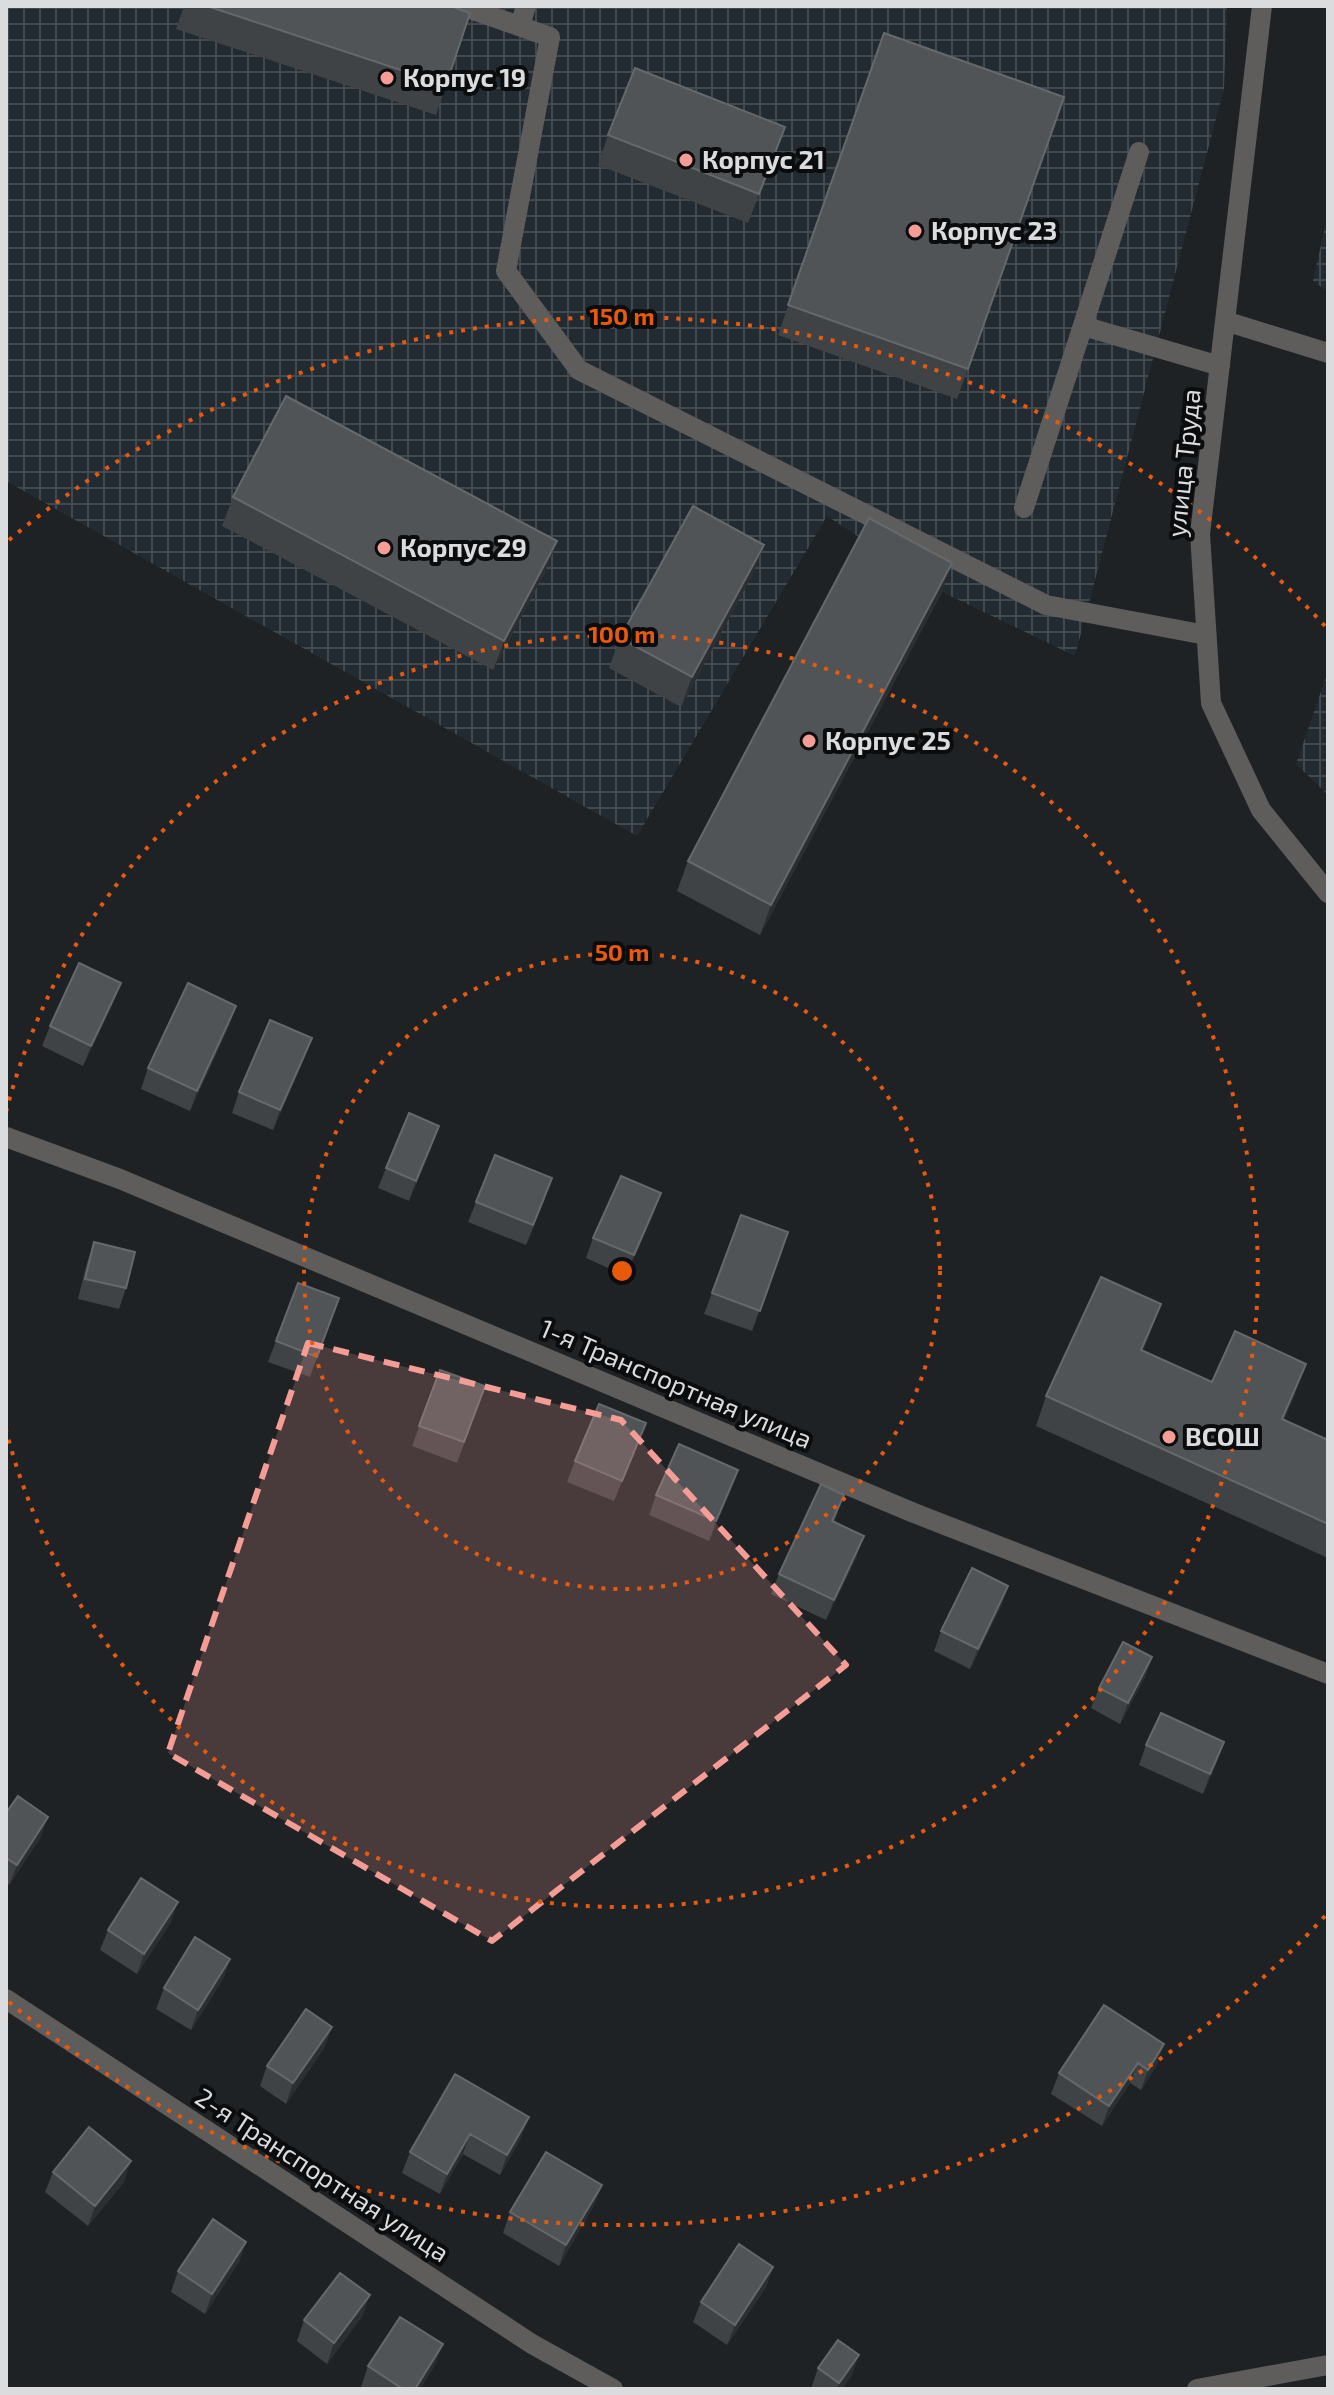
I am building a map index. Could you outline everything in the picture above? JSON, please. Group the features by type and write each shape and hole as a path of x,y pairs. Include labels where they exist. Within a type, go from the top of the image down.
{"street":[{"path":"462,6 523,16 550,37 506,271 579,370 1046,605 1206,635"},
{"name":"улица Труда","path":"1262,6 1200,534 1211,703 1261,810 1328,893"},
{"path":"1024,508 1139,152"},
{"path":"1225,321 1328,353"},
{"path":"1083,326 1220,366"},
{"name":"1-я Транспортная улица","path":"6,1137 135,1185 914,1513 1328,1674"},
{"name":"2-я Транспортная улица","path":"6,1999 532,2344 613,2389"},
{"path":"1197,2389 1328,2365"}],"highlighted area":[{"path":"308,1343 621,1420 846,1665 492,1941 168,1753"}],"shaded area":[{"path":"6,6 1227,6 1224,88 1075,656 942,592 827,516 637,836 6,481"},
{"path":"1328,213 1328,292 1313,281"},
{"path":"1328,671 1328,795 1296,764"}],"building":[{"path":"207,6 450,6 470,13 446,85"},
{"name":"Корпус 23","path":"884,33 1064,97 968,369 788,305"},
{"path":"635,68 785,127 759,194 608,135"},
{"name":"Корпус 29","path":"286,396 557,541 504,641 233,497"},
{"path":"693,506 764,545 692,677 620,638"},
{"name":"Корпус 25","path":"869,518 952,563 771,905 688,861"},
{"path":"79,963 121,983 91,1046 50,1026"},
{"path":"188,983 236,1006 197,1091 148,1068"},
{"path":"270,1020 312,1038 280,1110 239,1092"},
{"path":"409,1113 439,1126 416,1181 386,1168"},
{"path":"495,1155 552,1178 533,1225 476,1202"},
{"path":"621,1176 661,1193 634,1255 593,1238"},
{"path":"741,1215 788,1232 760,1311 712,1293"},
{"path":"94,1242 135,1252 126,1288 85,1279"},
{"name":"ВСОШ","path":"1101,1277 1161,1304 1141,1350 1212,1382 1235,1331 1306,1364 1282,1419 1328,1440 1328,1524 1046,1396"},
{"path":"298,1283 339,1298 317,1357 276,1341"},
{"path":"440,1370 485,1386 464,1442 419,1426"},
{"path":"599,1404 646,1423 622,1481 575,1461"},
{"path":"679,1444 738,1470 716,1521 656,1495"},
{"path":"821,1484 844,1495 832,1521 864,1536 834,1600 779,1574"},
{"path":"972,1568 1008,1586 978,1649 941,1631"},
{"path":"1123,1642 1152,1657 1128,1703 1099,1688"},
{"path":"1161,1713 1224,1742 1210,1774 1146,1745"},
{"path":"18,1796 48,1817 17,1865 6,1858 6,1813"},
{"path":"141,1878 178,1902 144,1954 108,1930"},
{"path":"195,1937 230,1959 198,2010 164,1988"},
{"path":"1104,2005 1164,2044 1148,2070 1138,2063 1109,2106 1059,2073"},
{"path":"306,2009 332,2027 293,2083 267,2066"},
{"path":"455,2074 529,2117 507,2155 470,2134 447,2174 410,2152"},
{"path":"89,2127 131,2161 95,2206 53,2172"},
{"path":"546,2152 602,2185 566,2245 510,2212"},
{"path":"213,2219 246,2242 212,2294 178,2271"},
{"path":"739,2244 773,2267 735,2325 701,2302"},
{"path":"340,2273 370,2295 334,2343 304,2320"},
{"path":"400,2317 443,2344 415,2389 403,2389 368,2366"},
{"path":"838,2340 859,2355 839,2383 818,2368"}],"place":[{"name":"Корпус 19","path":"387,78"},
{"name":"Корпус 21","path":"686,160"},
{"name":"Корпус 23","path":"915,231"},
{"name":"Корпус 29","path":"384,548"},
{"name":"Корпус 25","path":"809,741"},
{"name":"ВСОШ","path":"1169,1437"}]}
